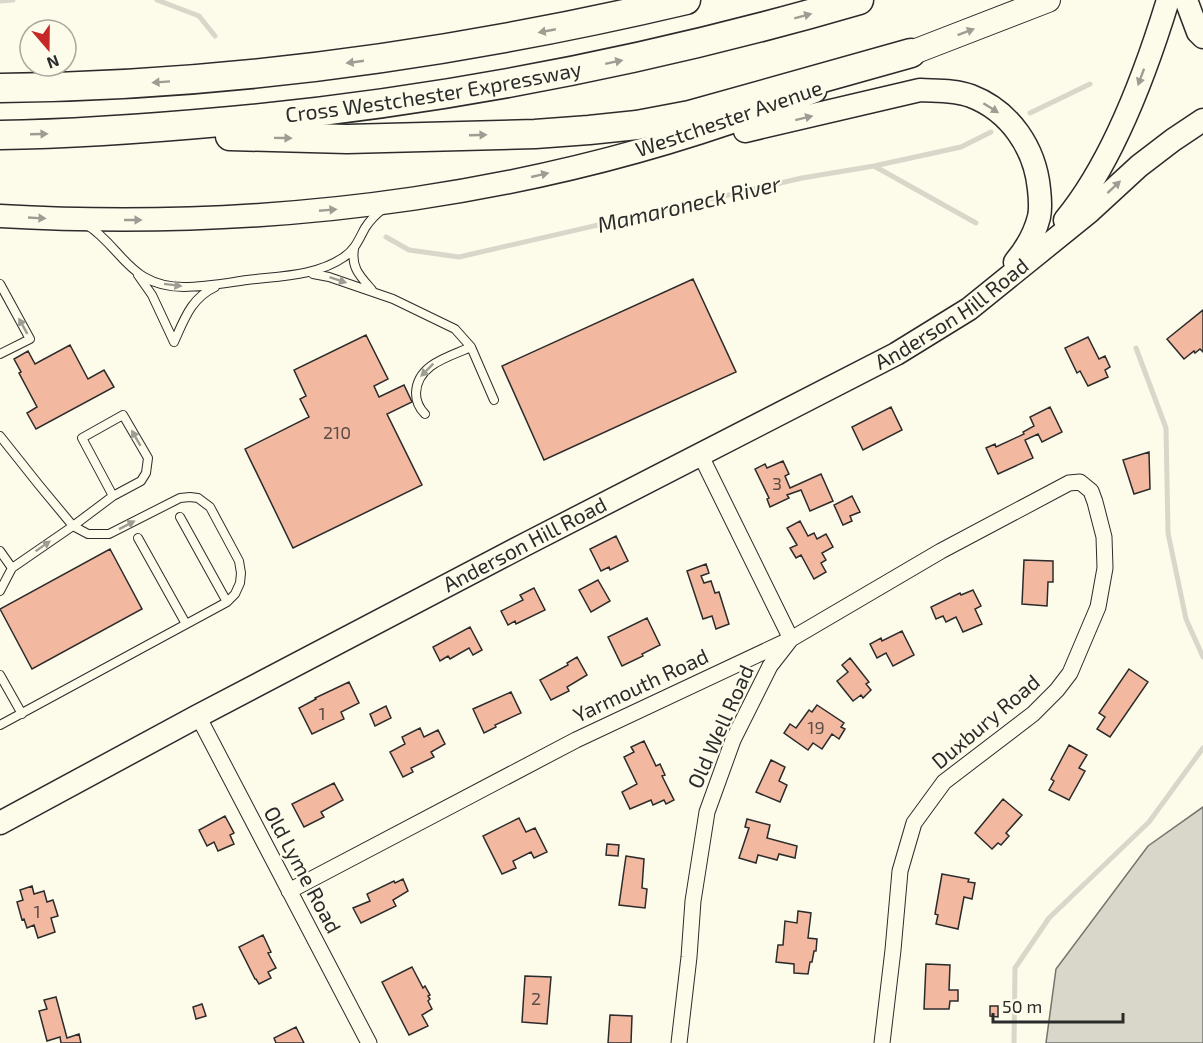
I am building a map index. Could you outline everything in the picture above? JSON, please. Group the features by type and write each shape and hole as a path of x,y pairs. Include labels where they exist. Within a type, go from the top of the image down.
{"highway":[{"name":"Cross Westchester Expressway","path":"0,88 136,84 314,67 513,37 686,0"},
{"name":"Cross Westchester Expressway","path":"0,135 150,128 266,118 465,91 581,70 652,54 859,0"},
{"path":"78,132 347,139 535,134 589,130 690,115 911,53"}],"main road":[{"name":"Westchester Avenue","path":"74,219 233,217 331,210 490,186 643,150 762,113 1048,0"},
{"name":"Anderson Hill Road","path":"1038,252 1072,211 1097,174 1138,84 1168,0"},
{"path":"1186,0 1198,32 1203,37"},
{"path":"643,150 758,129 921,90 949,91 971,96 1004,116 1015,128 1025,141 1034,160 1038,182 1039,216 1030,240 991,291"},
{"name":"Anderson Hill Road","path":"0,823 198,716 896,354 969,309 1089,212 1139,166 1203,120"},
{"path":"0,216 74,219"}],"street":[{"path":"700,454 792,639"},
{"name":"Duxbury Road","path":"882,1043 900,871 914,823 944,782 1033,714 1058,690 1070,674 1098,607 1105,568 1104,537 1091,491 1080,482 1069,483 1008,515"},
{"name":"Yarmouth Road","path":"289,891 576,740 792,639 941,551 1008,515"},
{"name":"Old Well Road","path":"679,1043 693,901 707,812 733,740 770,666 792,639"},
{"name":"Old Lyme Road","path":"198,716 369,1043"}],"lane":[{"path":"373,291 362,279 354,265 352,258 354,248 374,216 399,201"},
{"path":"74,219 100,234 133,269 152,295 174,342 191,307 207,290 221,283"},
{"path":"133,269 156,282 183,287 303,273 330,266 354,248"},
{"path":"303,273 319,274 373,291 455,329 471,347 494,400"},
{"path":"0,284 30,339 0,354"},
{"path":"425,414 418,406 416,396 420,377 434,363 471,347"},
{"path":"0,591 12,568 113,496 141,481 146,473 148,458 123,415 82,438 113,496"},
{"path":"0,436 73,526 88,534 109,534 180,498 198,498 210,507 239,561 241,573 235,594 227,602 0,725"},
{"path":"180,517 227,602"},
{"path":"138,538 186,624"},
{"path":"1,555 12,568"},
{"path":"0,675 22,714"}],"shaded area":[{"path":"1203,807 1203,1043 1046,1043 1056,969 1148,846"}],"building":[{"path":"693,279 736,372 544,460 502,366"},
{"path":"1203,310 1203,352 1200,349 1195,353 1194,351 1184,359 1167,339"},
{"path":"366,335 388,379 374,386 379,397 404,385 412,402 387,414 422,485 293,548 245,449 309,417 300,399 306,396 294,370"},
{"path":"1088,337 1099,359 1105,356 1110,367 1105,370 1108,377 1088,386 1080,371 1077,373 1065,348"},
{"path":"70,345 88,379 104,370 114,387 36,429 27,413 37,407 14,359 28,351 35,364"},
{"path":"891,407 902,430 863,450 852,427"},
{"path":"1050,407 1062,432 1042,442 1038,434 1025,440 1033,458 998,474 986,448 995,444 996,447 1024,434 1023,432 1034,426 1030,417"},
{"path":"1149,452 1150,489 1134,494 1123,460"},
{"path":"783,461 789,474 785,476 790,488 821,474 833,501 810,511 801,490 787,495 789,498 770,507 767,499 769,498 755,469 765,464 767,468"},
{"path":"852,496 860,512 850,516 852,521 843,525 834,505"},
{"path":"800,521 808,536 814,533 817,539 826,534 833,547 822,553 826,560 821,563 826,572 814,579 801,555 796,558 790,548 797,545 787,528"},
{"path":"616,536 628,561 610,570 609,567 601,571 590,549"},
{"path":"110,549 142,609 32,669 0,609"},
{"path":"1024,560 1053,561 1053,582 1048,582 1047,606 1022,604"},
{"path":"706,564 709,573 701,576 704,583 711,581 715,593 719,592 729,624 716,629 712,616 703,619 687,571"},
{"path":"598,580 610,601 591,612 579,590"},
{"path":"534,588 545,610 516,624 515,621 508,625 501,611 523,600 520,595"},
{"path":"973,590 981,606 975,609 982,624 963,632 956,617 946,622 943,616 936,619 931,607 960,593 961,595"},
{"path":"647,618 660,645 622,666 608,637"},
{"path":"470,627 482,650 473,655 469,648 450,659 448,656 440,661 433,647"},
{"path":"902,631 914,655 893,666 886,653 877,658 870,644"},
{"path":"577,657 587,675 567,687 569,691 551,700 540,680 568,665 567,663"},
{"path":"850,658 869,682 866,684 871,690 863,698 861,695 853,701 837,681 848,672 842,665"},
{"path":"1129,669 1148,682 1110,737 1097,729 1105,717 1099,713"},
{"path":"349,682 359,703 341,712 344,719 312,734 299,708"},
{"path":"511,692 521,713 495,725 496,727 484,733 473,709"},
{"path":"817,705 844,723 841,727 845,729 839,739 832,734 822,749 813,743 808,750 784,733 790,724 796,728 809,710 812,712"},
{"path":"386,706 391,718 375,726 370,714"},
{"path":"420,728 424,737 438,730 445,744 431,752 434,757 411,768 413,772 403,777 390,752 405,744 402,737"},
{"path":"644,741 656,766 660,764 665,775 662,776 674,800 666,804 664,800 653,805 651,800 630,809 622,792 637,784 624,757 634,752 631,747"},
{"path":"1069,745 1087,755 1079,768 1085,771 1069,800 1049,790 1054,781 1051,779"},
{"path":"771,760 785,767 779,781 787,785 780,802 756,792"},
{"path":"334,783 343,800 321,812 324,817 304,827 292,804"},
{"path":"1003,799 1022,815 1006,833 1009,836 1001,845 998,843 992,849 975,833"},
{"path":"225,816 234,833 230,835 234,844 218,851 214,842 207,846 199,830"},
{"path":"519,818 526,832 535,828 547,852 534,858 531,852 513,861 516,868 502,874 483,836"},
{"path":"747,819 770,825 767,838 797,846 795,858 779,854 777,860 758,855 756,863 739,858 749,828 745,827"},
{"path":"607,844 619,845 618,856 606,855"},
{"path":"626,856 644,859 642,888 647,889 645,908 619,905"},
{"path":"942,874 969,879 968,882 975,883 972,899 964,897 958,929 936,924 938,915 935,914"},
{"path":"403,879 408,891 393,900 396,906 361,923 353,908 370,901 367,894"},
{"path":"32,886 34,894 44,891 47,902 53,900 58,916 51,918 55,932 38,938 34,925 27,928 24,919 22,920 17,902 23,900 20,890"},
{"path":"798,911 811,913 808,938 817,939 816,951 810,962 808,974 794,973 794,964 776,962 778,945 783,945 785,921 797,923"},
{"path":"263,935 271,952 268,953 276,968 268,972 271,978 259,984 239,947"},
{"path":"926,964 950,965 949,990 958,990 958,1001 950,1001 949,1009 924,1009"},
{"path":"412,967 423,988 425,986 430,995 428,1001 432,1009 422,1015 428,1026 409,1035 382,982"},
{"path":"525,976 551,977 547,1024 522,1022"},
{"path":"56,997 67,1038 79,1034 81,1043 61,1043 60,1037 47,1041 39,1011 47,1009 44,1000"},
{"path":"202,1004 206,1016 196,1019 193,1007"},
{"path":"990,1006 998,1006 998,1017 990,1016"},
{"path":"610,1015 632,1016 631,1043 608,1043"},
{"path":"296,1027 304,1043 276,1043 274,1038"}],"waterway":[{"name":"Mamaroneck River","path":"0,1 13,0"},
{"name":"Mamaroneck River","path":"157,0 199,16 215,36"},
{"name":"Mamaroneck River","path":"1030,113 1090,84"},
{"name":"Mamaroneck River","path":"386,237 409,250 459,257 802,178 874,166 961,147 991,132"},
{"path":"874,166 976,223"},
{"path":"1136,348 1166,428 1168,533 1186,619 1203,657"},
{"path":"1014,1043 1015,968 1049,918 1149,822 1203,748"}]}
